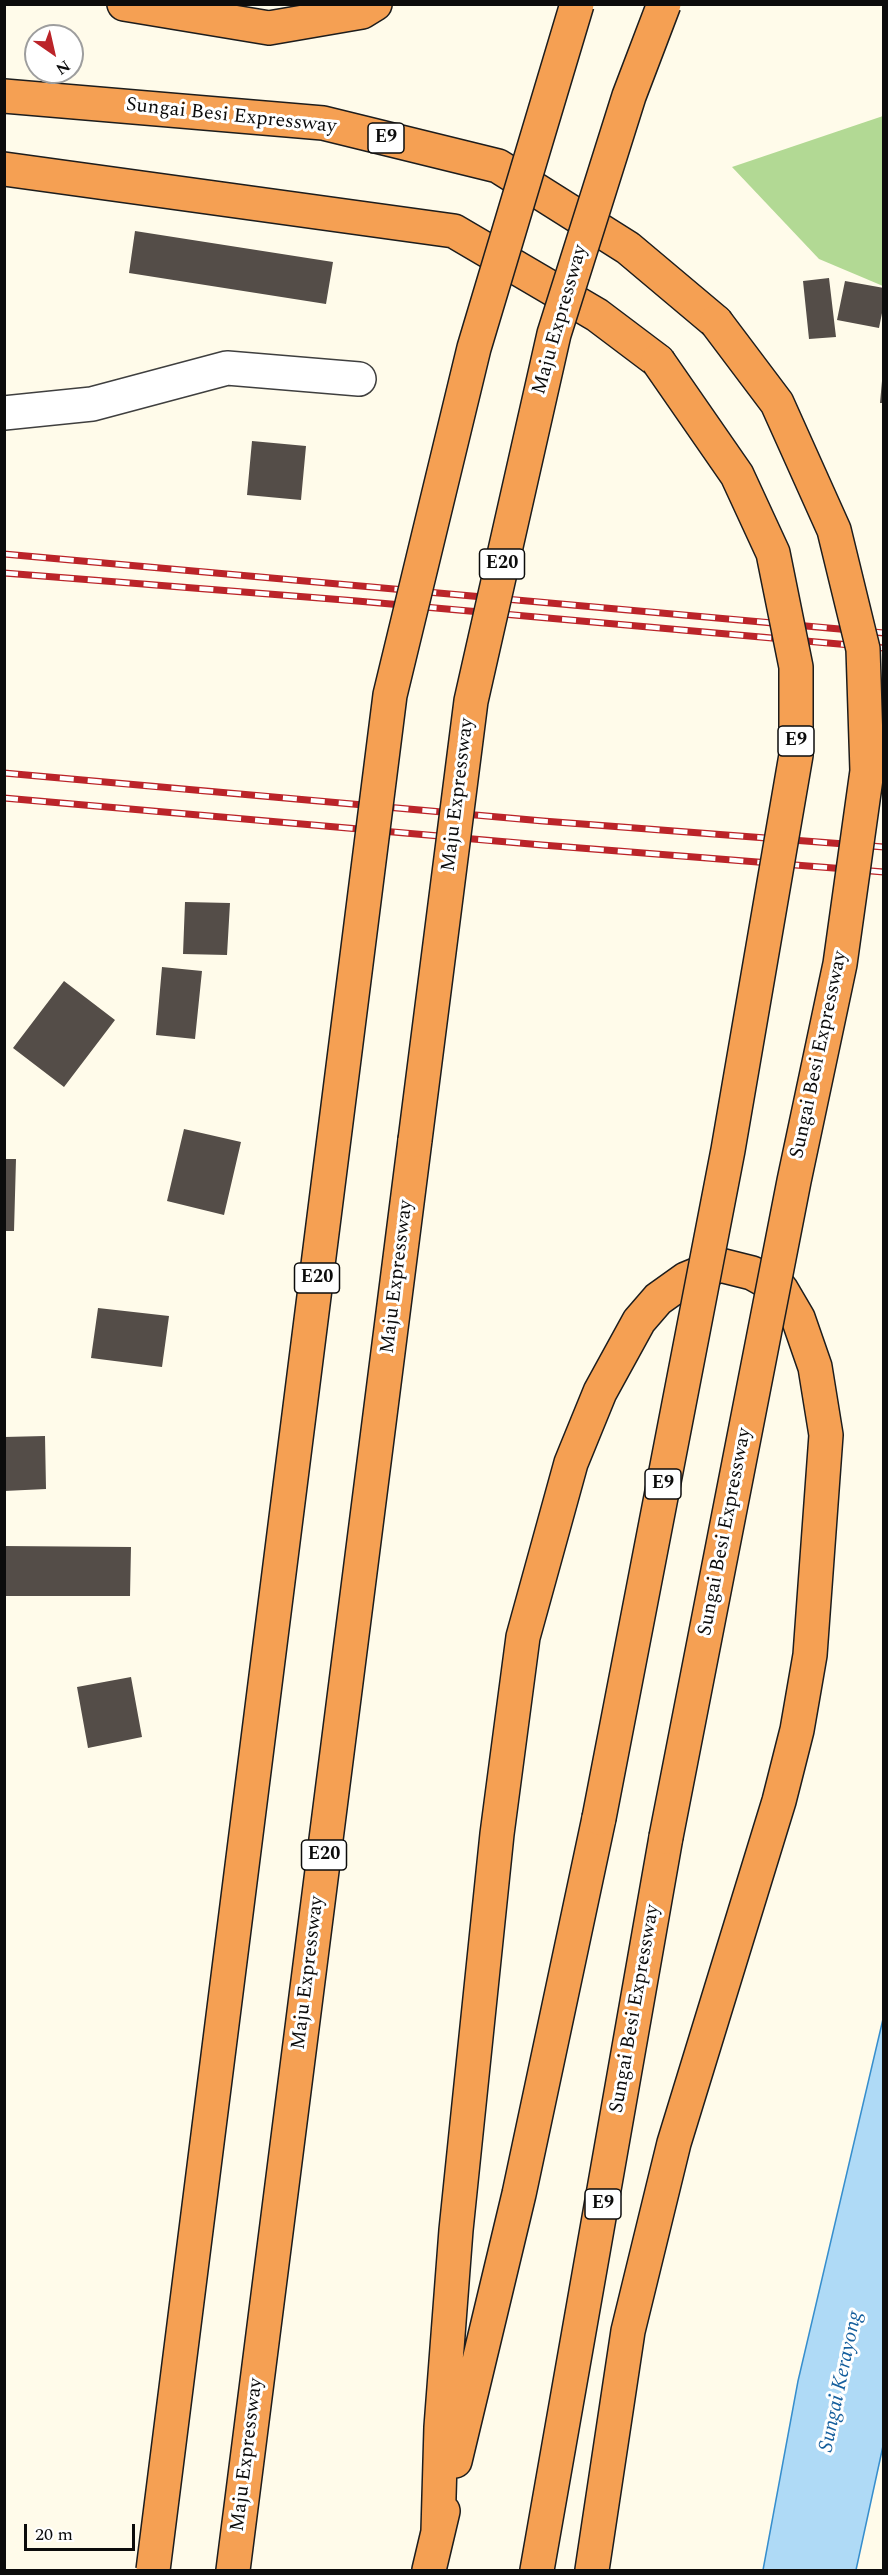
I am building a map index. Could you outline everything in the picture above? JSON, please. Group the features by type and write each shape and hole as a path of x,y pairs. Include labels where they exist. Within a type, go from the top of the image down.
{"highway":[{"path":"124,4 269,28 362,12 375,4"},
{"name":"E20","path":"153,2571 390,695 474,348 577,4"},
{"name":"Maju Expressway","path":"233,2571 471,701 554,334 629,96 664,4"},
{"name":"Sungai Besi Expressway","path":"4,96 322,123 498,166 628,248 716,322 777,403 834,530 863,649 867,771 840,964 792,1192 666,1838 537,2571"},
{"name":"E9","path":"4,169 454,231 597,315 658,361 737,475 773,553 796,667 796,755 728,1150 599,1818 519,2194 429,2571"},
{"path":"438,2531 441,2427 456,2230 497,1834 523,1637 571,1463 600,1392 639,1321 658,1299 686,1279 720,1265 752,1273 782,1289 798,1318 815,1367 826,1436 810,1655 797,1730 779,1801 674,2143 628,2331 592,2571"}],"lane":[{"path":"4,413 92,404 227,368 359,379"}],"green space":[{"path":"884,116 883,286 819,259 732,167"}],"water":[{"name":"Sungai Kerayong","path":"883,2019 883,2446 856,2570 763,2570 798,2381"}],"building":[{"path":"135,231 333,262 326,304 129,273"},
{"path":"829,278 836,337 809,339 803,281"},
{"path":"845,281 884,288 884,303 879,328 837,320"},
{"path":"882,381 884,381 884,403 880,403"},
{"path":"252,441 306,446 301,500 247,495"},
{"path":"185,902 230,903 227,955 183,954"},
{"path":"162,967 202,971 195,1039 156,1035"},
{"path":"64,981 115,1020 64,1087 13,1048"},
{"path":"184,1129 241,1142 224,1215 167,1201"},
{"path":"4,1159 16,1159 14,1231 4,1231"},
{"path":"98,1308 169,1316 162,1367 91,1358"},
{"path":"45,1436 46,1489 4,1491 4,1437"},
{"path":"4,1546 131,1547 130,1596 4,1596"},
{"path":"131,1677 142,1737 88,1748 77,1687"}],"railway":[{"path":"4,554 884,633"},
{"path":"4,573 357,601 884,648"},
{"path":"4,773 543,821 884,847"},
{"path":"4,798 884,872"}]}
